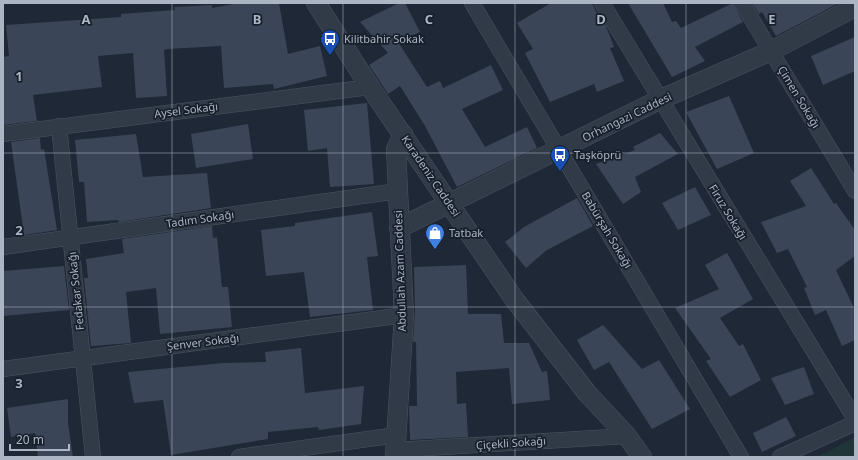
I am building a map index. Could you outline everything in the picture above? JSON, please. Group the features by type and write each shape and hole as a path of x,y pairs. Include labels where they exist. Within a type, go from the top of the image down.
{"street":[{"name":"Karadeniz Caddesi","path":"316,3 370,87 514,299 587,393 627,436 642,457"},
{"name":"Babürşah Sokağı","path":"472,3 741,457"},
{"name":"Firuz Sokağı","path":"602,3 659,100 855,419"},
{"name":"Çimen Sokağı","path":"742,3 855,191"},
{"name":"Orhangazi Caddesi","path":"399,228 449,202 560,150 659,100 771,51 855,7"},
{"name":"Aysel Sokağı","path":"3,134 370,87"},
{"name":"Fedakar Sokağı","path":"59,126 92,457"},
{"name":"Abdullah Azam Caddesi","path":"396,447 404,315 396,149 403,134"},
{"name":"Tadım Sokağı","path":"3,248 70,237 398,192"},
{"name":"Şenver Sokağı","path":"3,369 82,357 404,315"},
{"path":"780,457 855,423"},
{"name":"Çiçekli Sokağı","path":"239,457 396,447 627,436"}],"green space":[{"path":"854,438 855,457 817,457"}],"building":[{"path":"239,3 279,3 288,54 320,46 327,76 274,89 273,84 224,88 221,46 167,49 164,50 167,96 136,98 133,53 98,56 102,87 33,95 37,121 3,125 3,57 9,56 6,25 121,17 121,14 175,10 174,7 212,5 212,8"},
{"path":"399,3 405,3 420,32 398,42 427,87 440,81 443,88 491,65 503,90 462,109 485,147 527,127 537,148 457,187 425,126 400,86 388,94 369,65 388,53 360,22"},
{"path":"551,3 592,3 600,20 601,19 606,26 614,47 610,48 624,81 597,92 594,84 550,102 525,53 533,49 517,23"},
{"path":"628,3 663,3 672,22 676,21 681,28 733,3 743,22 695,47 705,61 672,77"},
{"path":"752,3 839,3 776,36 762,12 759,14"},
{"path":"855,37 855,71 823,85 811,56"},
{"path":"729,96 754,153 717,169 686,112"},
{"path":"367,103 374,184 330,187 327,148 308,151 304,110"},
{"path":"248,124 253,159 196,168 191,134"},
{"path":"660,133 678,154 635,177 641,192 623,204 596,164 635,150 633,147"},
{"path":"136,134 143,177 207,173 211,208 119,222 118,220 87,222 84,182 79,182 75,140"},
{"path":"40,138 41,150 44,149 57,230 24,235 11,142"},
{"path":"811,168 834,204 836,203 855,230 855,256 836,270 855,310 855,340 842,346 826,310 815,315 804,288 807,287 788,249 777,253 761,222 806,206 790,181"},
{"path":"695,187 711,215 678,230 662,203"},
{"path":"577,198 593,226 547,250 526,268 505,242 524,227"},
{"path":"372,212 378,256 367,257 373,310 310,317 304,272 266,276 261,230 295,226 295,223"},
{"path":"212,226 213,238 217,237 222,287 228,287 232,327 160,334 156,288 126,292 131,343 91,346 84,278 88,278 86,259 124,253 122,239"},
{"path":"727,253 753,299 720,318 739,346 743,344 761,380 730,397 706,361 711,359 675,308 719,289 705,265"},
{"path":"466,265 468,314 501,314 504,343 529,343 542,372 547,371 550,400 512,404 509,368 456,372 457,404 466,403 468,437 410,440 409,406 417,406 416,342 413,342 415,311 414,267"},
{"path":"64,266 69,310 3,316 3,271"},
{"path":"603,325 642,369 659,360 690,409 652,429 609,362 594,370 577,340"},
{"path":"301,348 305,393 364,386 361,424 319,430 318,427 268,432 268,439 171,455 163,400 134,403 128,372 224,363 266,362 265,352"},
{"path":"804,367 814,394 785,405 771,378"},
{"path":"68,399 68,423 73,457 38,457 35,433 11,437 7,408"},
{"path":"786,417 796,436 762,452 753,433"}],"place":[{"name":"Kilitbahir Sokak","path":"330,56"},
{"name":"Taşköprü","path":"560,172"},
{"name":"Tatbak","path":"435,250"}]}
